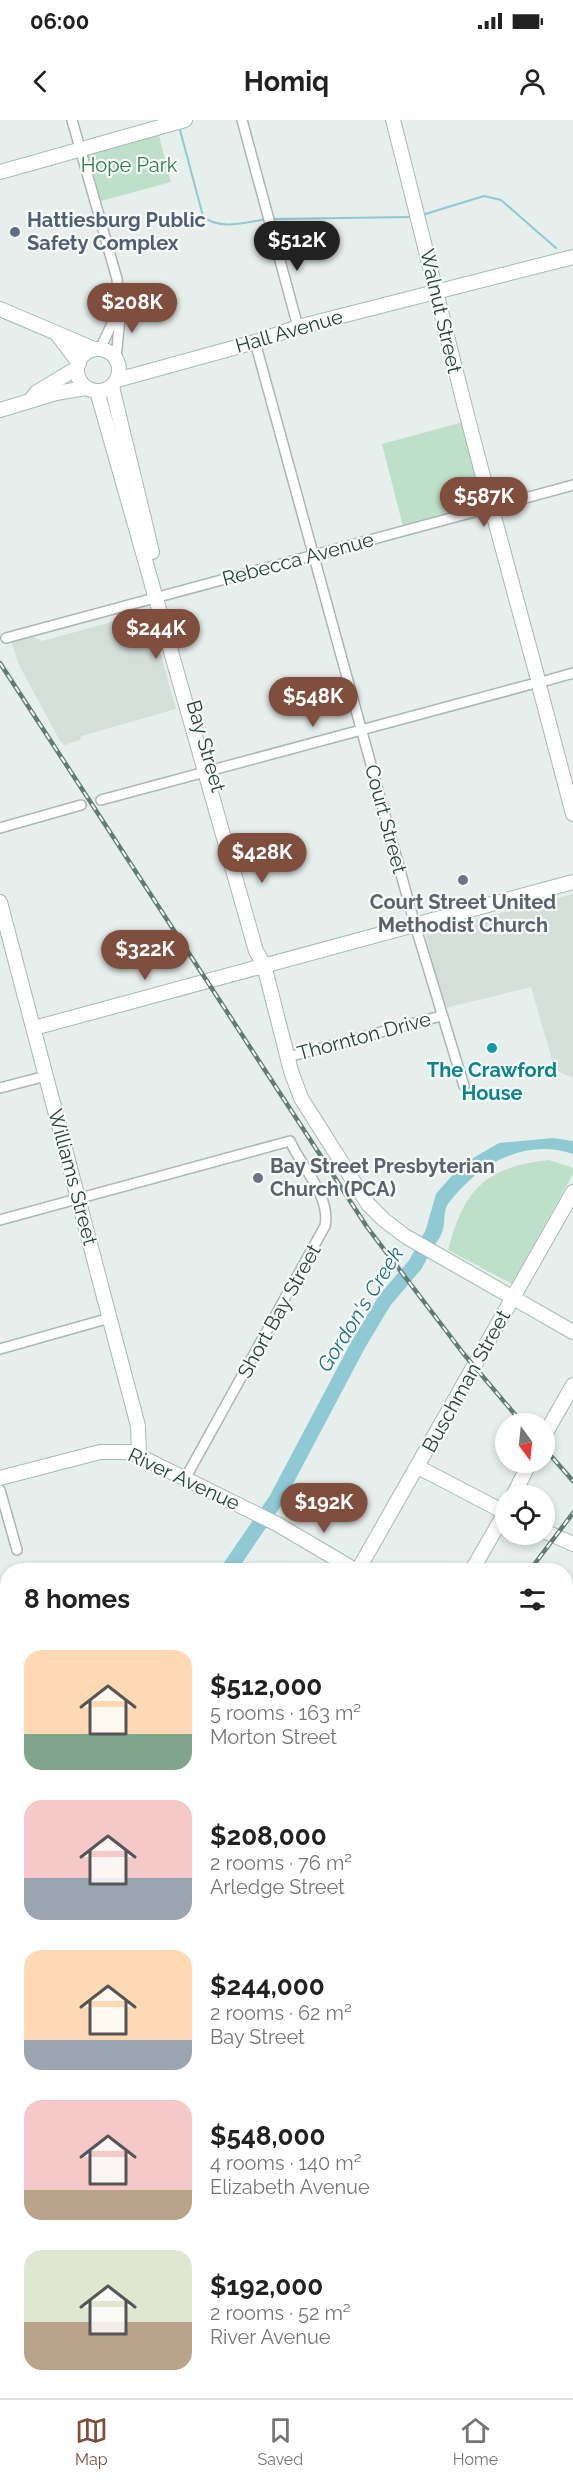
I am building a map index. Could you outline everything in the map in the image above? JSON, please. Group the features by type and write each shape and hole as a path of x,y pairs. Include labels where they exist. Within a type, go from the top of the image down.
{"street":[{"path":"72,120 117,279 116,373"},
{"path":"0,172 185,120"},
{"path":"242,120 297,327"},
{"name":"Walnut Street","path":"393,120 418,215 434,291 573,814"},
{"name":"Hall Avenue","path":"434,291 448,283 573,249"},
{"name":"Hall Avenue","path":"116,373 144,371 255,342 297,327 573,257"},
{"path":"0,309 97,349 116,373"},
{"path":"32,399 37,392 78,365 83,355 97,349 118,311"},
{"name":"Bay Street","path":"57,334 78,365 79,380 92,389 160,597 208,771 265,949 264,965 288,1057 303,1100 361,1196 384,1220 437,1255 573,1332"},
{"name":"Court Street","path":"255,342 415,925 464,1086"},
{"path":"0,410 32,399 92,389 116,373"},
{"name":"Bay Street","path":"116,373 160,597"},
{"name":"Rebecca Avenue","path":"6,638 573,485"},
{"path":"101,800 573,673"},
{"path":"0,828 81,805"},
{"path":"34,1028 573,882"},
{"name":"Williams Street","path":"0,902 5,936 34,1028 138,1426 139,1454"},
{"name":"Thornton Drive","path":"288,1057 441,1016"},
{"path":"0,1088 46,1076"},
{"name":"Short Bay Street","path":"78,1199 290,1141 324,1201 325,1226 186,1477"},
{"name":"Buschman Street","path":"361,1563 573,1192"},
{"path":"0,1220 78,1199"},
{"path":"0,1348 110,1318"},
{"path":"555,1417 573,1385"},
{"name":"River Avenue","path":"0,1478 106,1451 123,1450 139,1454 186,1477 277,1524 345,1563"},
{"path":"418,1467 495,1507"},
{"path":"0,1490 17,1550"},
{"path":"476,1563 495,1530"},
{"path":"555,1536 573,1544"}],"shaded area":[{"path":"145,613 150,616 176,709 81,736 80,740 65,745 60,741 19,665 11,640 28,635 42,641"},
{"path":"573,894 573,1078 555,1070 531,987 445,1008 425,933"}],"green space":[{"name":"Hope Park","path":"157,128 171,182 94,203 80,149"},
{"path":"467,421 486,505 404,530 382,444"},
{"path":"549,1160 573,1168 573,1174 512,1284 448,1250 462,1211 470,1197 481,1185 493,1175 508,1168"}],"water":[{"path":"553,1138 573,1141 573,1154 537,1149 503,1158 487,1167 459,1190 446,1208 444,1226 436,1243 424,1236 436,1194 461,1165 499,1143"}],"waterway":[{"path":"180,130 203,216 209,221 225,224 267,219"},
{"path":"422,215 484,196 501,200 556,248"},
{"path":"273,219 411,217"},
{"name":"Gordon's Creek","path":"233,1563 276,1500 358,1345 385,1300 415,1265 431,1236"}],"railway":[{"path":"0,663 367,1227 463,1353 514,1413"},
{"path":"555,1461 573,1481"},
{"path":"535,1563 573,1513"}],"place":[{"name":"Hattiesburg Public Safety Complex","path":"15,232"},
{"name":"Court Street United Methodist Church","path":"463,880"},
{"name":"The Crawford House","path":"492,1048"},
{"name":"Bay Street Presbyterian Church (PCA)","path":"258,1178"}]}
